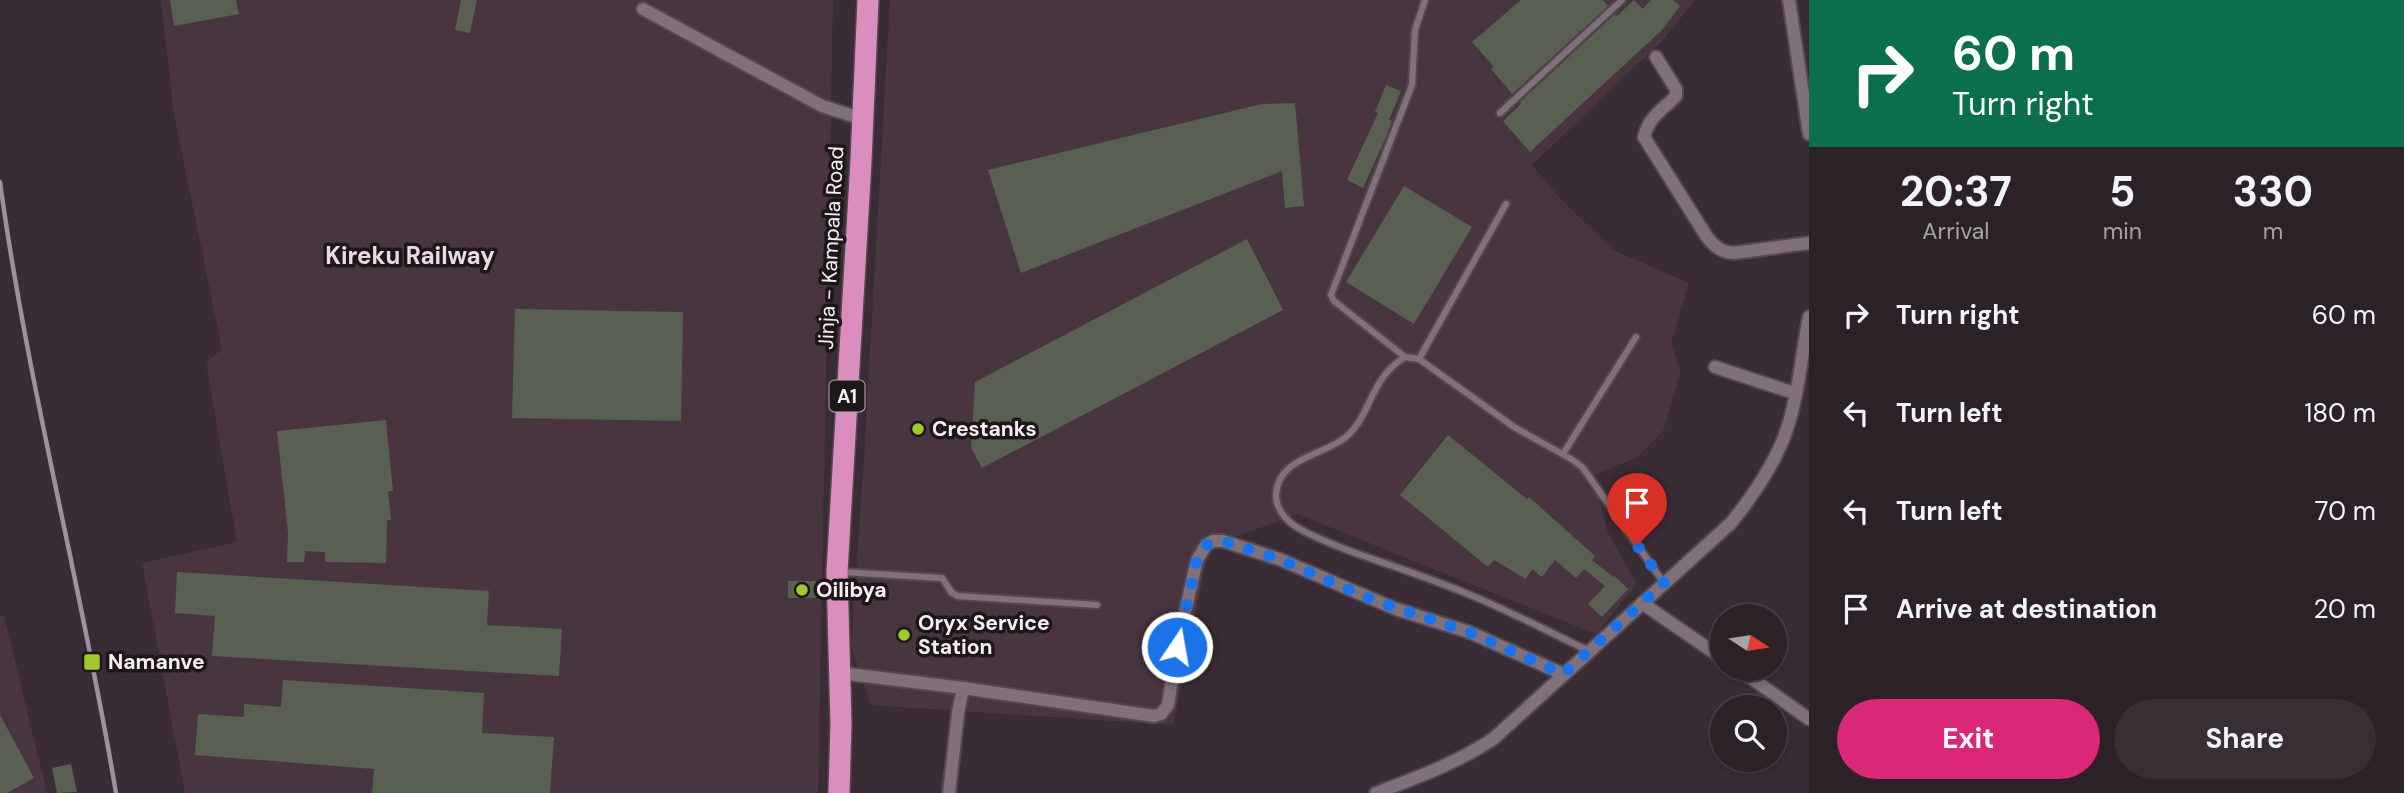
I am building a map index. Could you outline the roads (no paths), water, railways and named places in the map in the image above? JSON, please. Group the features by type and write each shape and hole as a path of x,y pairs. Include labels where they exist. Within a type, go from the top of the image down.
{"highway":[{"name":"Jinja - Kampala Road","path":"839,793 837,572 868,0"}],"street":[{"path":"1789,0 1809,134"},
{"path":"643,9 822,106 863,119"},
{"path":"1656,57 1676,89 1676,96 1647,124 1644,137 1716,248 1734,253 1809,243"},
{"path":"1376,793 1422,776 1493,739 1731,523 1755,492 1784,437 1794,393 1804,365 1809,317"},
{"path":"1715,367 1794,393"},
{"path":"839,673 1154,716 1161,714 1168,705 1177,647 1197,560 1206,545 1223,541 1279,559 1396,609 1469,632 1563,674"},
{"path":"1642,603 1710,650"},
{"path":"1755,681 1809,719"},
{"path":"949,793 963,688"}],"lane":[{"path":"1425,0 1415,30 1412,85 1331,295 1334,301 1405,357 1419,359 1514,427 1583,468 1664,583"},
{"path":"1500,113 1622,0"},
{"path":"1419,359 1506,204"},
{"path":"1563,454 1636,337"},
{"path":"1405,357 1391,365 1346,437 1289,466 1280,480 1276,495 1279,511 1293,525 1328,543 1464,592 1589,651"},
{"path":"837,572 942,578 952,593 958,596 1097,605"}],"railway":[{"path":"0,182 25,335 116,793"}],"place":[{"name":"Crestanks","path":"918,429"},
{"name":"Oilibya","path":"802,590"},
{"name":"Oryx Service Station","path":"904,635"},
{"name":"Namanve","path":"92,662"}],"district":[{"name":"Kireku Railway","path":"410,255"}]}
